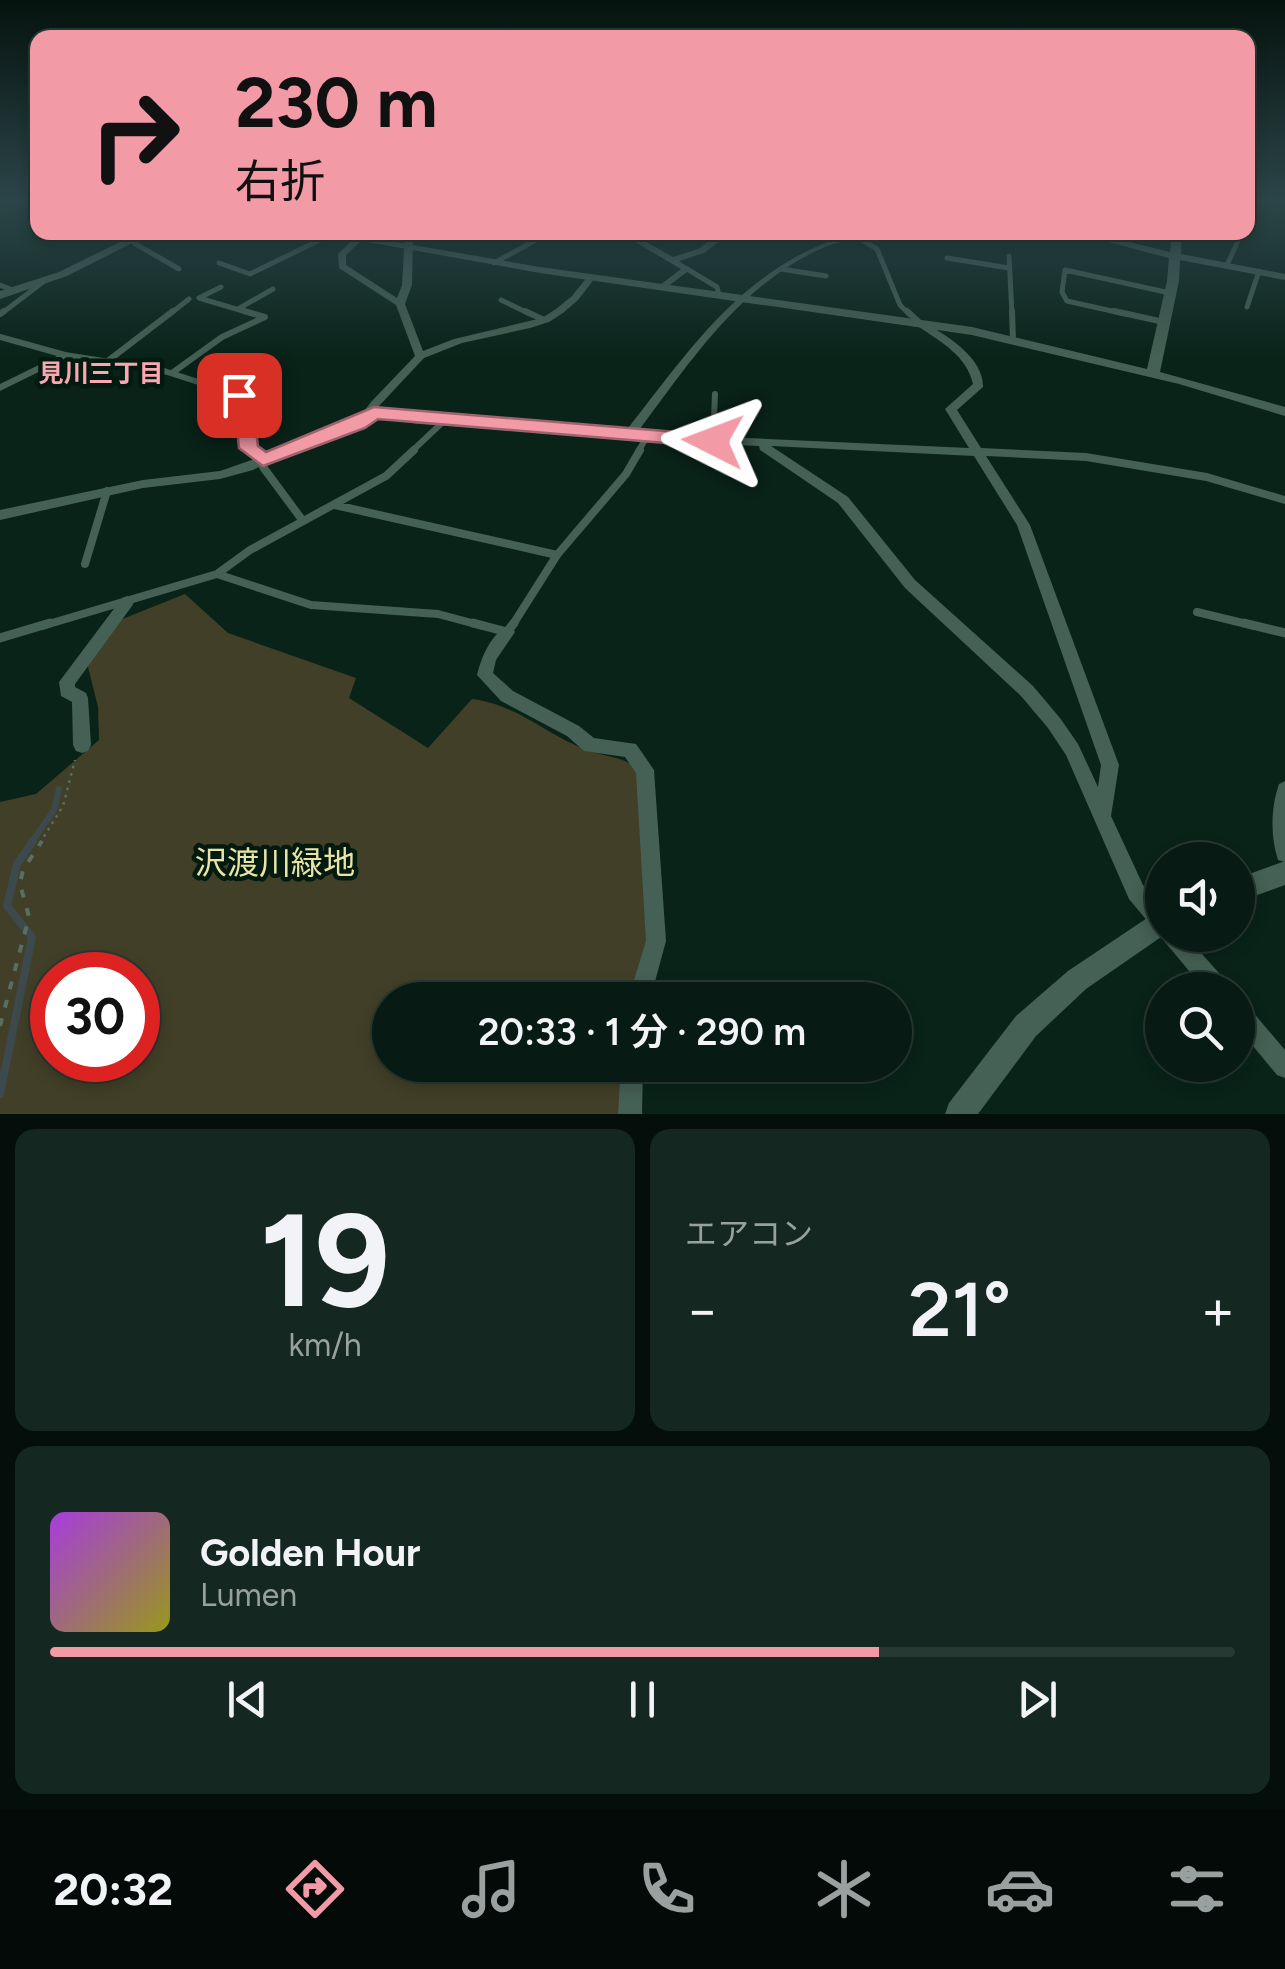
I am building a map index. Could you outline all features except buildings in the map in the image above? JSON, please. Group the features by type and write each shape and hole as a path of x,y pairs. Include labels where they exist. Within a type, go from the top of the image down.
{"street":[{"path":"0,294 43,282 108,254"},
{"path":"342,254 342,266 400,304 420,356"},
{"path":"400,304 404,300 410,254"},
{"path":"436,254 1013,340 1153,373 1285,412"},
{"path":"662,254 687,270 663,288"},
{"path":"673,260 691,254"},
{"path":"628,436 695,352 743,300 802,254"},
{"path":"1166,254 1285,277"},
{"path":"1153,373 1174,256"},
{"path":"590,278 569,306 544,320 511,332 456,341 420,356 372,410 646,438 1040,454 1207,477 1285,500"},
{"path":"922,324 950,344 979,376 979,384 972,393 951,409 974,452 1023,525 1110,765 1102,817"},
{"path":"0,388 65,355"},
{"path":"757,443 843,500 919,593 1027,691 1072,750 1136,892 1145,903"},
{"path":"0,515 107,491 221,476 263,460"},
{"path":"82,745 80,698 66,692 67,682 127,602"},
{"path":"507,632 489,658 485,675 507,696 590,745 630,750 645,770 656,941 644,982"},
{"path":"1285,790 1281,828 1285,852"},
{"path":"1255,884 1285,873"},
{"path":"960,1114 1026,1026 1076,980 1145,938"},
{"path":"1186,952 1204,972"},
{"path":"1255,1032 1285,1067"},
{"path":"630,1114 631,1082"}],"lane":[{"path":"153,254 179,269"},
{"path":"218,264 250,274 287,254"},
{"path":"494,263 510,254"},
{"path":"878,254 900,306 922,324"},
{"path":"1227,265 1232,254"},
{"path":"1008,256 1013,340"},
{"path":"947,258 1010,268"},
{"path":"780,269 826,276"},
{"path":"687,270 716,287 719,295"},
{"path":"1164,322 1067,301 1062,292 1065,270 1170,293"},
{"path":"1247,307 1259,271"},
{"path":"0,314 43,282"},
{"path":"0,285 15,290"},
{"path":"172,373 222,337 265,317 199,298 221,288"},
{"path":"238,309 273,288"},
{"path":"109,360 189,299"},
{"path":"501,300 544,320"},
{"path":"0,337 65,355 172,373 239,395 243,400 248,448 263,460"},
{"path":"713,441 715,394"},
{"path":"263,460 358,424 374,413"},
{"path":"0,638 217,574 250,550 386,476 445,420"},
{"path":"217,574 311,605 438,614 507,632 558,554 603,505 646,438"},
{"path":"263,460 263,467 303,521"},
{"path":"85,564 107,491"},
{"path":"335,505 558,554"},
{"path":"1197,612 1285,633"}],"path":[{"path":"0,1026 4,996 19,957 18,934 29,917 20,902 19,886 26,861 62,806 82,745"}],"green space":[{"name":"沢渡川緑地","path":"185,594 228,633 356,678 349,698 428,748 472,699 505,708 574,745 623,760 642,771 649,938 638,982 372,982 372,1082 626,1082 625,1114 0,1114 0,802 36,794 99,740 98,707 86,659 110,624"}],"waterway":[{"path":"31,843 54,810 59,789"},
{"path":"0,1094 32,937 7,906 17,864 33,841"}],"district":[{"name":"見川三丁目","path":"101,373"}],"route":[{"path":"239,395 243,400 248,448 263,460 358,424 374,413 713,441"}]}
